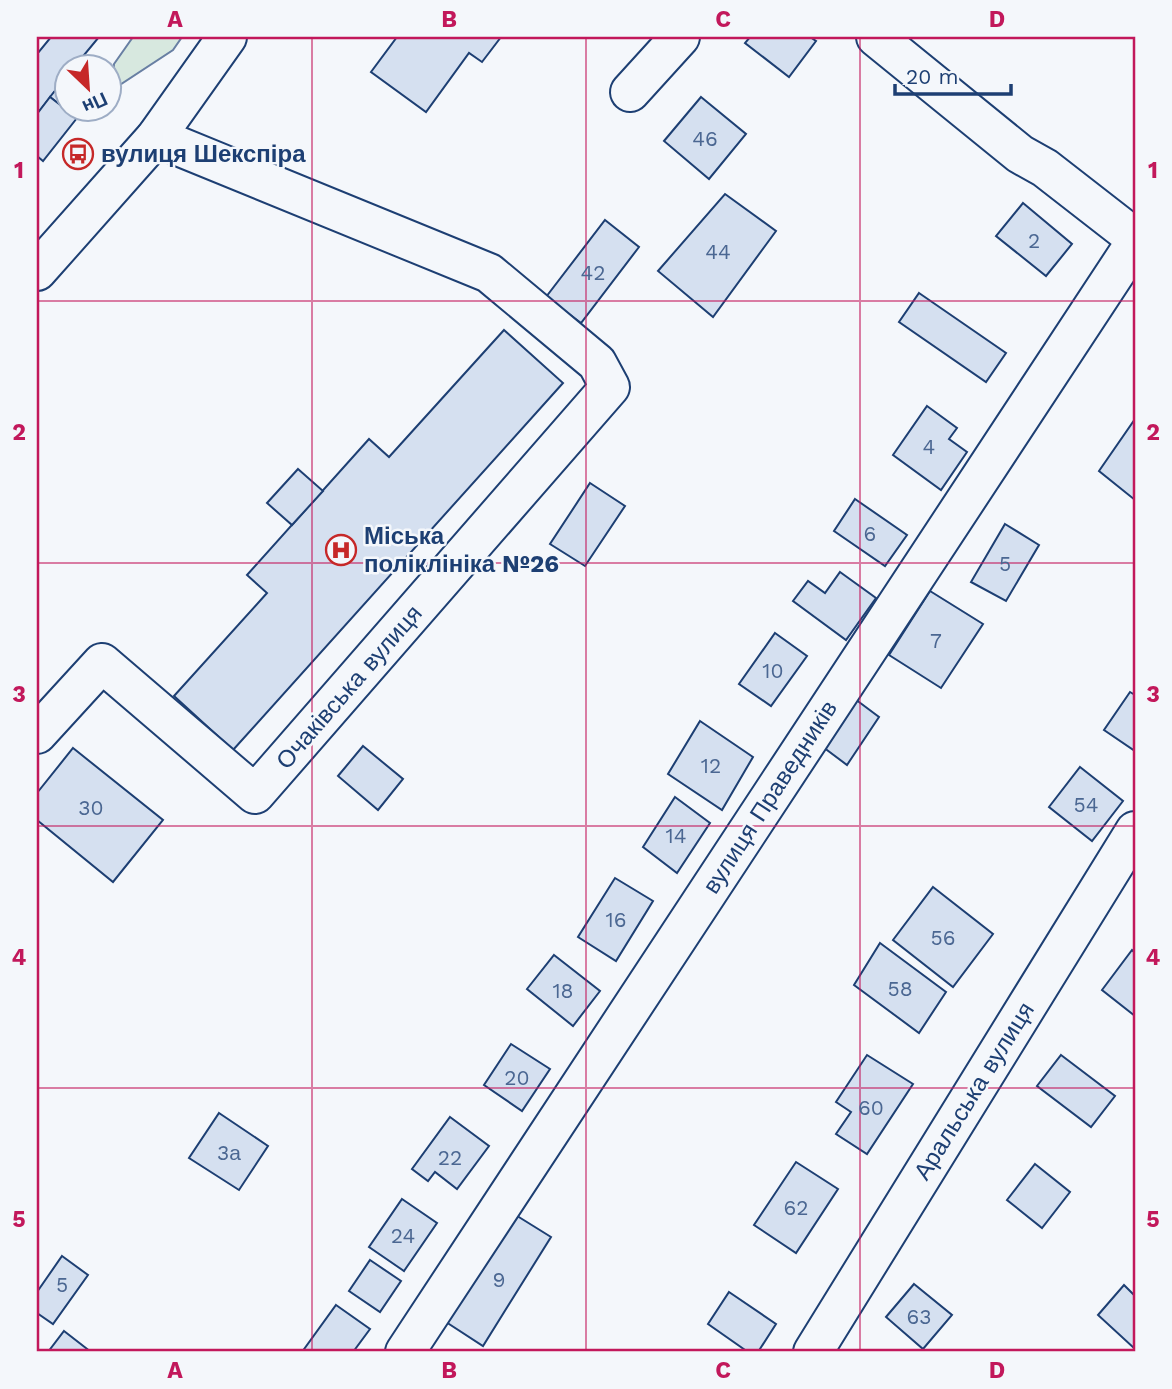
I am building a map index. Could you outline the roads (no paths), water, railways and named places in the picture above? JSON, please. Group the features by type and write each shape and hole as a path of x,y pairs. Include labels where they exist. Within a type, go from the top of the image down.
{"street":[{"path":"37,271 156,137 227,37"},
{"path":"630,92 680,37"},
{"path":"876,37 1020,154 1045,168 1135,240"},
{"name":"Очаківська вулиця","path":"37,734 102,663 255,794 610,387 597,363 489,273 156,137"},
{"name":"вулиця Праведників","path":"405,1352 1135,240"},
{"name":"Аральська вулиця","path":"813,1352 1135,831"}],"place":[{"name":"вулиця Шекспіра","path":"78,154"},
{"name":"Міська поліклініка №26","path":"341,550"}]}
